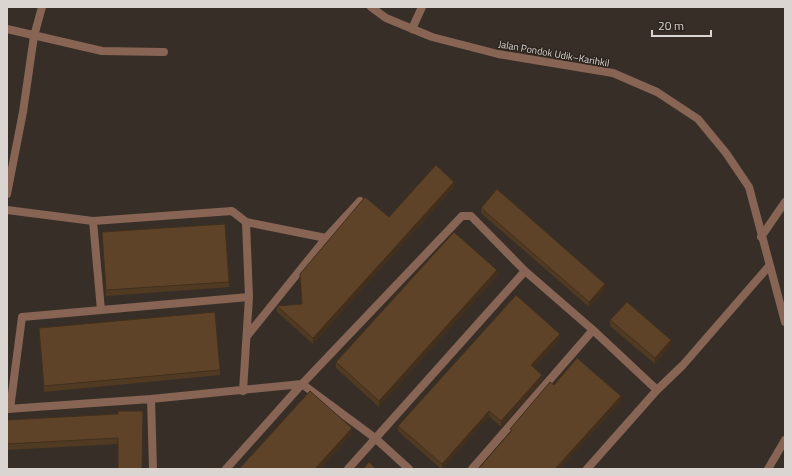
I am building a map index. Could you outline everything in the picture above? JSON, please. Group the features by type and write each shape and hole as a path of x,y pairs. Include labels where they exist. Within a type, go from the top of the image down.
{"street":[{"path":"7,194 23,112 34,36 42,7"},
{"name":"Jalan Pondok Udik–Karihkil","path":"372,7 386,18 432,37 498,54 613,73 657,92 698,119 726,153 749,188 761,238 785,322"},
{"path":"412,29 422,7"},
{"path":"7,29 102,52 164,52"},
{"path":"247,336 326,238 360,201"},
{"path":"761,238 785,202"},
{"path":"7,210 93,221 232,211 246,222 326,238"},
{"path":"226,469 302,384 462,216 471,216 525,271 593,330 657,390"},
{"path":"93,221 101,310"},
{"path":"243,391 249,297 246,222"},
{"path":"587,469 657,390 683,365 769,266"},
{"path":"348,469 525,271"},
{"path":"249,297 22,317 8,409 151,399 302,384 375,438 409,469"},
{"path":"472,469 593,330"},
{"path":"151,399 153,469"},
{"path":"768,469 785,440"}],"building":[{"path":"436,165 454,182 313,338 277,306 302,304 300,274 365,197 389,217"},
{"path":"497,189 605,284 589,302 481,208"},
{"path":"225,224 229,282 106,290 102,232"},
{"path":"454,232 497,270 379,401 336,362"},
{"path":"516,295 560,334 531,365 542,375 501,421 489,411 442,464 398,426"},
{"path":"627,302 671,340 655,358 610,320"},
{"path":"215,312 220,370 44,386 39,328"},
{"path":"577,358 621,396 555,469 478,469 512,430 510,429 550,382 554,385"},
{"path":"310,391 352,428 315,469 239,469"},
{"path":"118,411 143,411 142,469 118,469 118,438 7,444 7,420 118,414"},
{"path":"369,462 376,469 363,469"}]}
